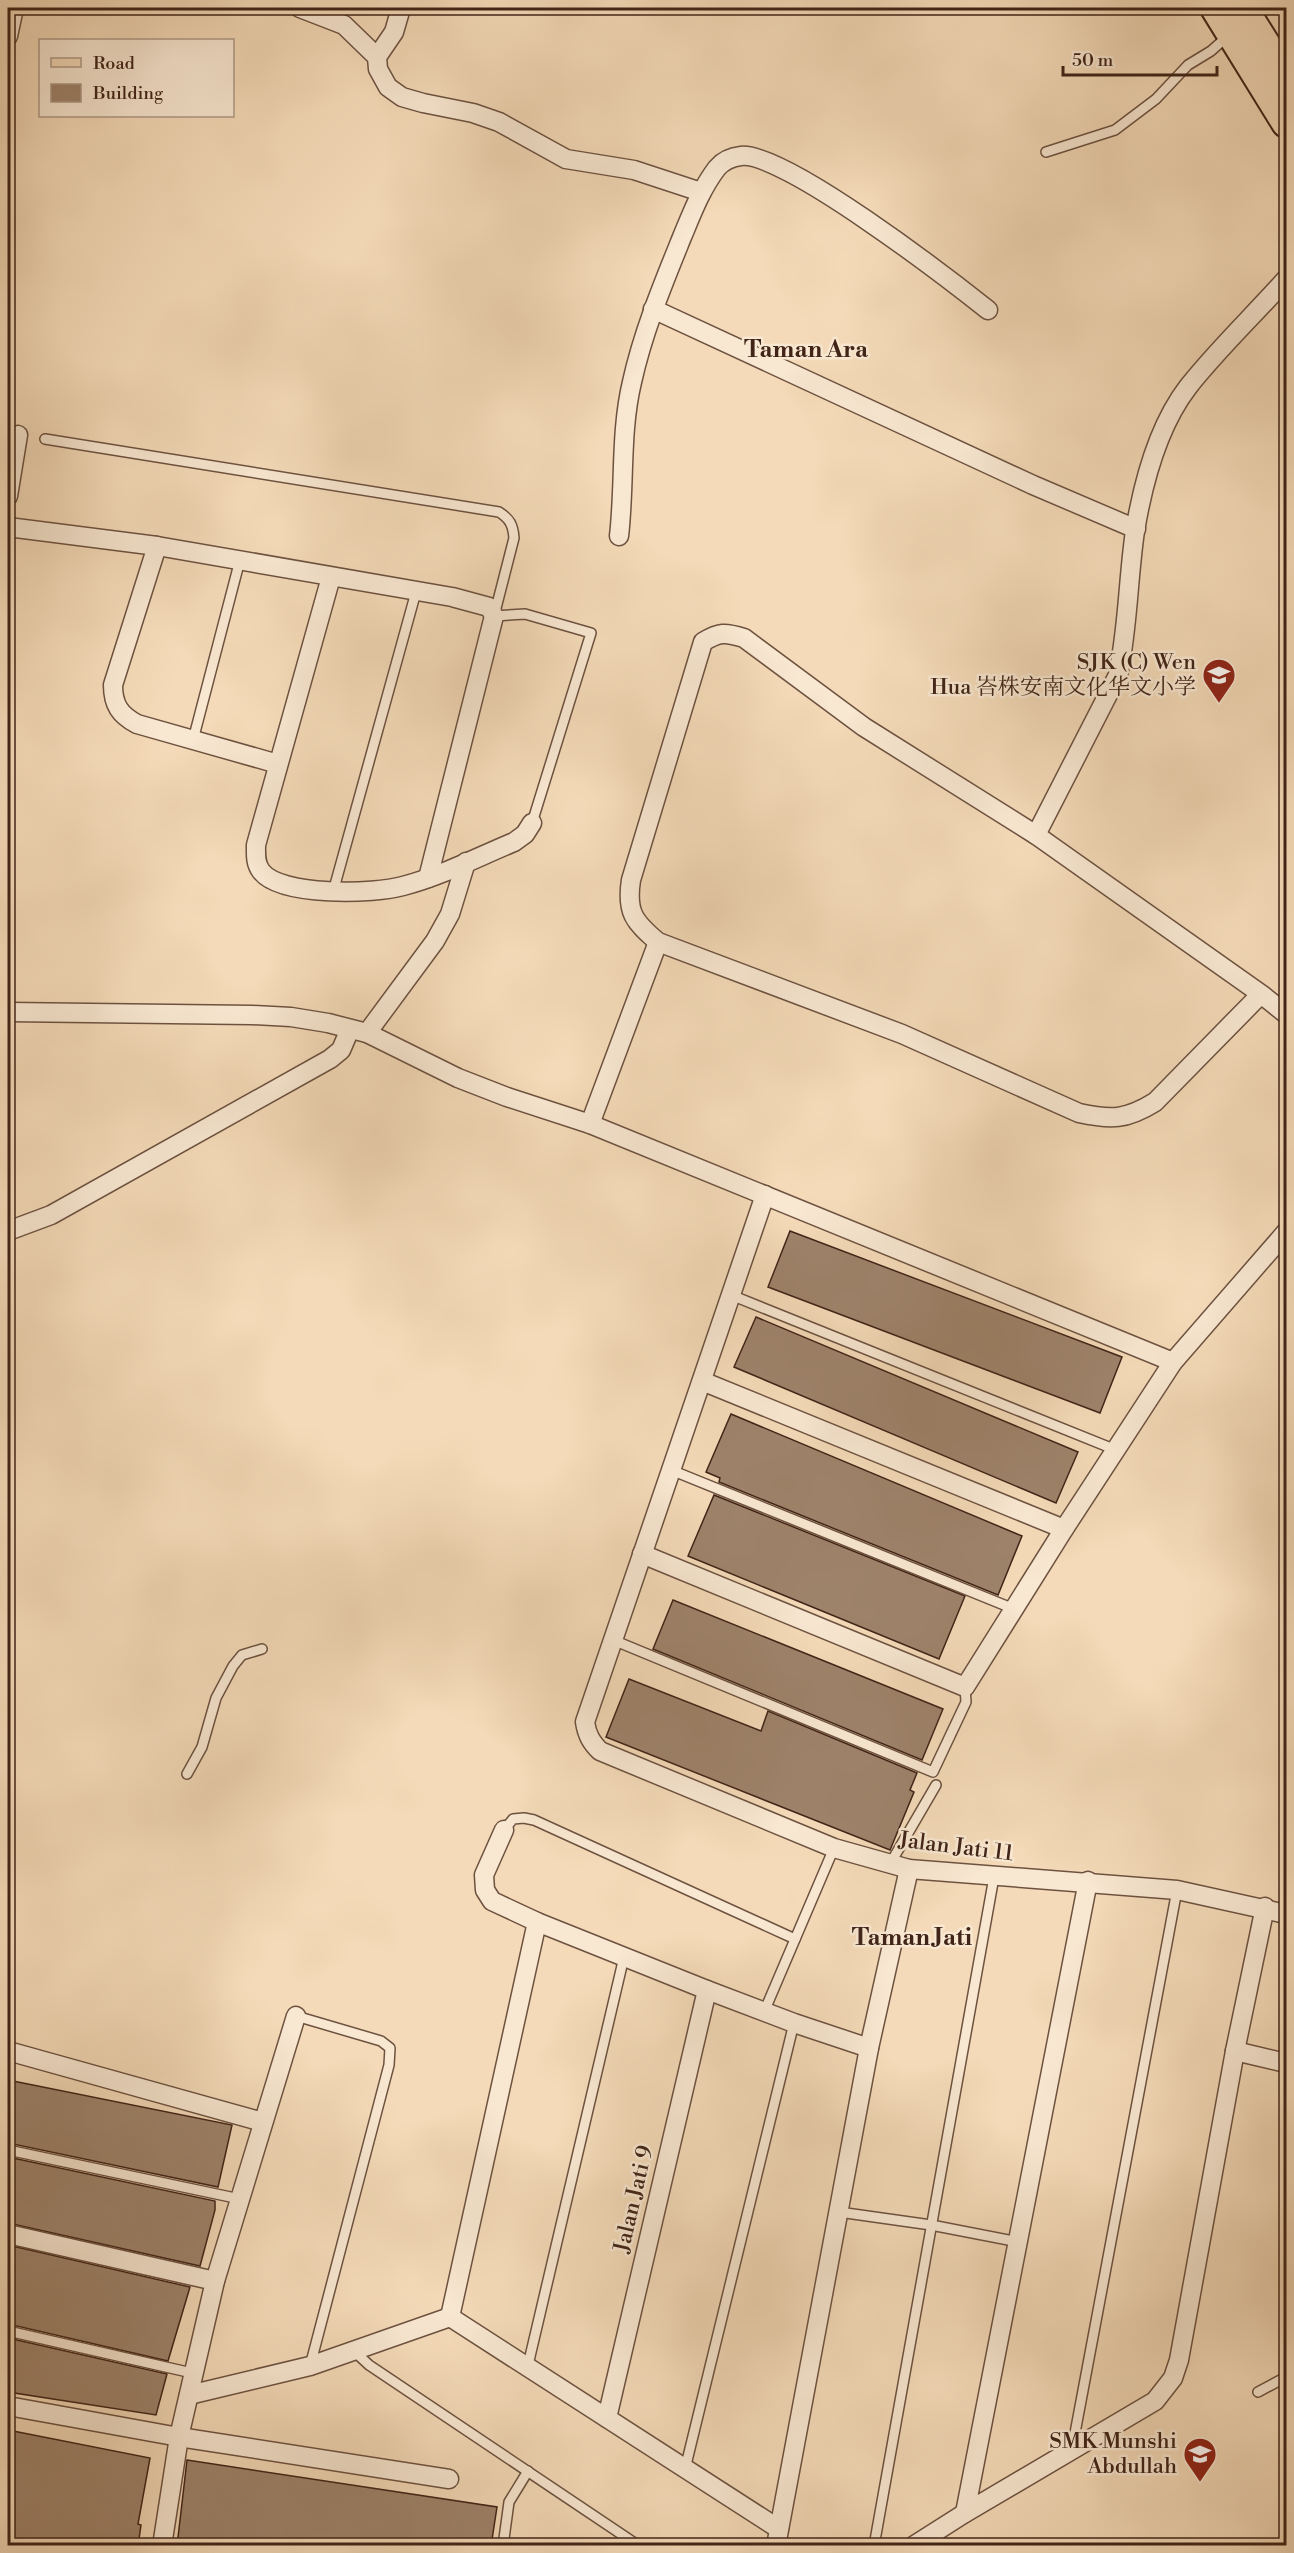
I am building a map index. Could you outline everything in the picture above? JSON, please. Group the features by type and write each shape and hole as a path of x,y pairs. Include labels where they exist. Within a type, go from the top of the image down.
{"main road":[{"path":"1215,8 1287,123"},
{"path":"1243,8 1287,77"}],"street":[{"path":"8,36 14,8"},
{"path":"300,8 344,25 378,57"},
{"path":"400,8 393,32 378,57 378,69 388,87 402,97 473,113 500,122 566,159 634,170 701,192"},
{"path":"619,536 630,393 653,309 701,192 718,167 727,159 754,156 804,180 886,234 988,310"},
{"path":"1035,835 1118,675 1123,650 1136,529 1155,453 1168,421 1188,387 1287,279"},
{"path":"653,309 1033,485 1136,529"},
{"path":"8,496 18,435"},
{"path":"8,527 157,546 240,560 483,604 493,611 494,616 428,878"},
{"path":"157,546 113,685 113,698 118,710 126,719 137,724 278,764"},
{"path":"331,577 256,845 255,858 262,872 274,880 293,886 333,892 373,891 402,887 514,842 525,834 532,822"},
{"path":"1261,994 1155,1102 1139,1112 1120,1118 1101,1117 1079,1113 902,1034 658,942 640,927 631,913 628,898 631,880 703,642 716,634 730,634 744,638 864,727 1035,835 1261,994 1287,1014"},
{"path":"8,1231 51,1215 330,1059 359,1031 435,941 450,914 466,862"},
{"path":"590,1124 658,942"},
{"path":"8,1012 291,1017 359,1031 459,1078 507,1097 590,1124 1173,1362"},
{"path":"613,1640 765,1195"},
{"path":"642,1554 965,1687 1173,1362 1287,1232"},
{"path":"702,1381 1064,1529"},
{"name":"Jalan Jati 11","path":"613,1640 585,1722 587,1734 600,1751 834,1848 909,1869 994,1877 1088,1881 1177,1890 1265,1907 1287,1914"},
{"path":"504,1830 484,1875 485,1890 492,1901 537,1922 794,2024 869,2048"},
{"path":"450,2317 528,2365 685,2469 778,2537 869,2048 909,1869"},
{"path":"965,2513 1088,1881"},
{"path":"913,2546 1072,2449 1155,2402 1173,2378 1179,2360 1234,2051 1265,1907"},
{"path":"450,2317 537,1922"},
{"name":"Jalan Jati 9","path":"607,2418 707,1990"},
{"path":"162,2546 179,2437 215,2281 296,2016"},
{"path":"8,2051 263,2122"},
{"path":"1234,2051 1287,2063"},
{"path":"8,2234 215,2281"},
{"path":"189,2395 310,2366 450,2317"},
{"path":"8,2406 179,2437 449,2479"}],"lane":[{"path":"1046,152 1114,130 1156,99 1188,65 1211,51 1230,34"},
{"path":"45,439 499,512 508,518 513,527 514,538 494,616 525,614 591,633 532,822"},
{"path":"193,740 240,560"},
{"path":"333,892 416,592"},
{"path":"731,1295 1116,1450"},
{"path":"671,1470 1014,1609"},
{"path":"613,1640 933,1772 966,1702 965,1687"},
{"path":"187,1774 202,1747 216,1698 233,1666 242,1655 262,1649"},
{"path":"890,1864 936,1785"},
{"path":"504,1830 513,1820 524,1818 534,1820 795,1940"},
{"path":"764,2012 834,1848"},
{"path":"874,2546 994,1877"},
{"path":"1072,2449 1177,1890"},
{"path":"528,2365 624,1957"},
{"path":"296,2016 381,2041 390,2048 389,2065 310,2366"},
{"path":"685,2469 794,2024"},
{"path":"8,2150 240,2199"},
{"path":"839,2212 931,2225 1019,2242"},
{"path":"8,2331 192,2373"},
{"path":"354,2350 369,2365 639,2546"},
{"path":"1258,2392 1287,2377"},
{"path":"503,2546 509,2502 528,2471"}],"building":[{"path":"790,1231 1122,1357 1100,1413 768,1287"},
{"path":"756,1317 1078,1452 1056,1503 734,1367"},
{"path":"731,1414 1022,1536 998,1595 719,1482 720,1478 706,1472"},
{"path":"714,1495 965,1596 939,1659 688,1556"},
{"path":"673,1600 943,1709 922,1760 653,1649"},
{"path":"629,1679 761,1731 768,1711 917,1773 910,1790 914,1792 890,1850 606,1737"},
{"path":"8,2080 232,2125 218,2187 8,2143"},
{"path":"8,2157 215,2201 215,2210 200,2266 8,2223"},
{"path":"8,2245 190,2287 168,2361 8,2324"},
{"path":"8,2338 167,2374 156,2415 8,2392"},
{"path":"8,2430 150,2458 138,2524 141,2525 138,2546 8,2546"},
{"path":"187,2460 497,2507 491,2546 177,2546"}],"place":[{"name":"SJK (C) Wen Hua 峇株安南文化华文小学","path":"1219,704"},
{"name":"SMK Munshi Abdullah","path":"1200,2483"}],"district":[{"name":"Taman Ara","path":"806,350"},
{"name":"Taman Jati","path":"912,1938"}]}
